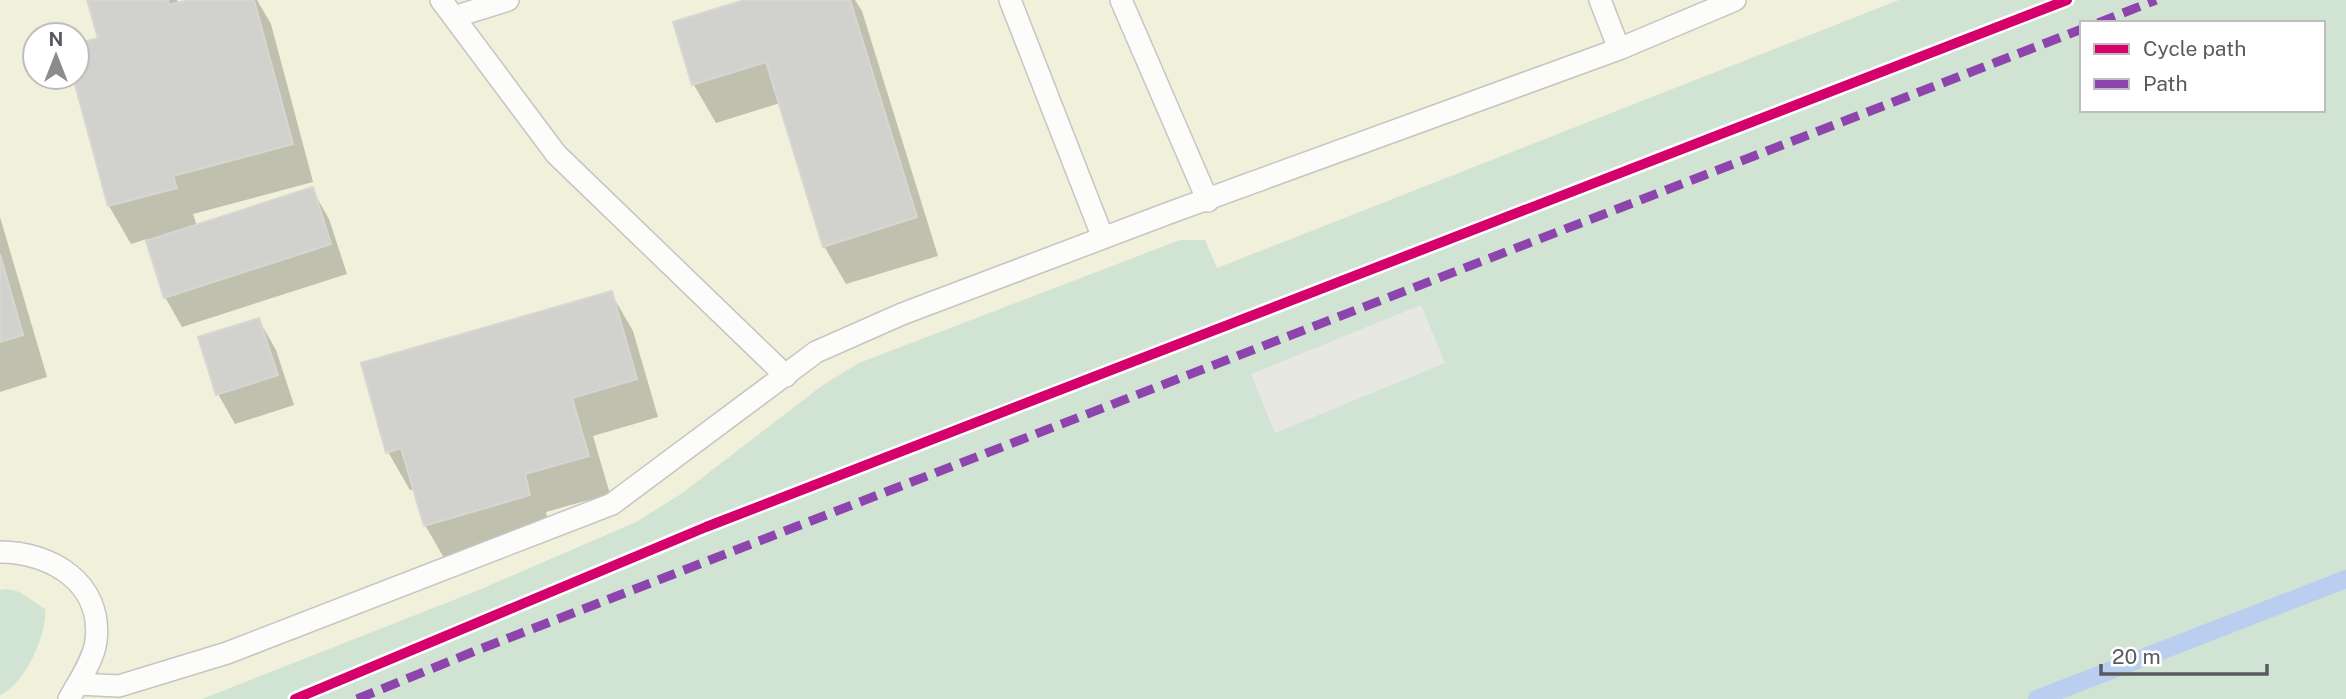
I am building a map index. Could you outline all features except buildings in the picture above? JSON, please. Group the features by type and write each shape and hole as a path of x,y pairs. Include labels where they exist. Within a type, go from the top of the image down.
{"lane":[{"path":"508,0 447,8 556,154 786,376"},
{"path":"1010,0 1103,238"},
{"path":"1121,0 1208,201"},
{"path":"1600,0 1619,49"},
{"path":"73,691 119,686 227,653 612,504 816,352 877,325 1103,238 1619,49 1735,0"},
{"path":"0,552 20,552 47,559 68,572 86,592 96,613 96,643 73,691"}],"shaded area":[{"path":"0,0 2034,0 264,699 0,699"},
{"path":"1899,0 2346,0 2346,699 202,699 479,590 636,522 681,494 823,385 859,363 1180,240 1205,240 1217,268","holes":["1421,305 1445,363 1275,433 1251,374"]},
{"path":"0,590 20,592 45,609 45,619 33,658 26,670 9,690 0,695"}],"waterway":[{"path":"2037,699 2346,579"}],"marked path":[{"path":"2103,21 2156,0"},
{"path":"357,699 2080,30"}],"cycle path":[{"path":"295,699 706,527 2067,0"}]}
